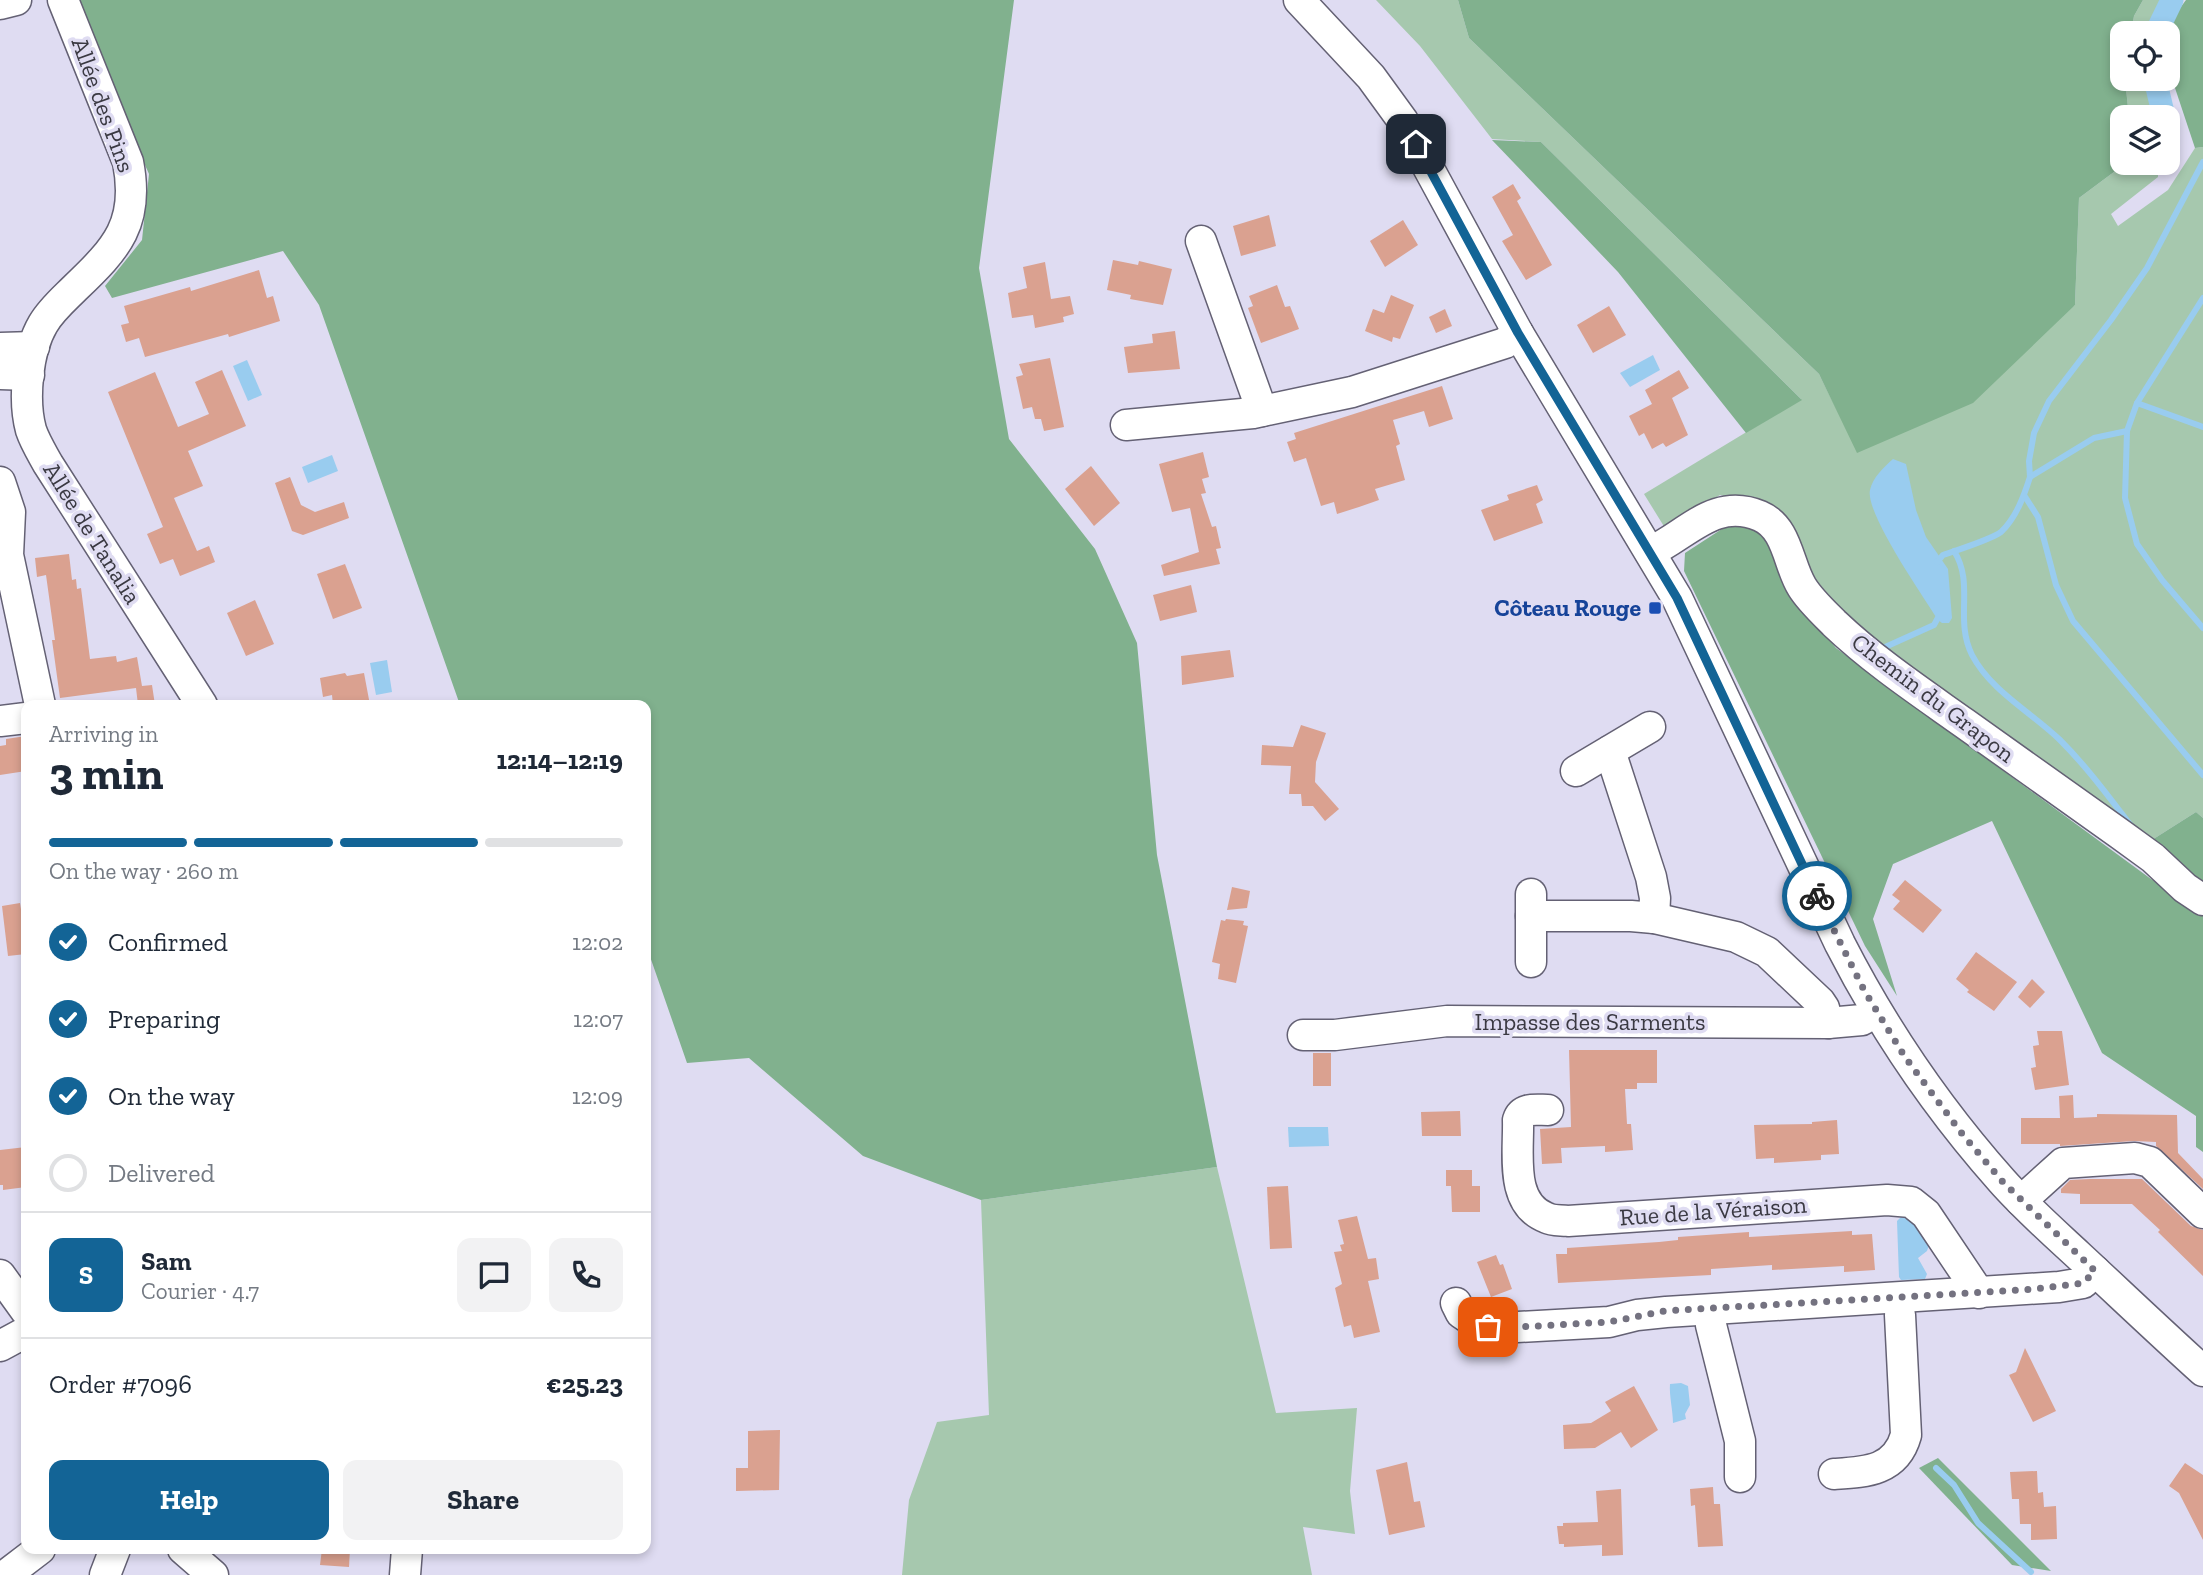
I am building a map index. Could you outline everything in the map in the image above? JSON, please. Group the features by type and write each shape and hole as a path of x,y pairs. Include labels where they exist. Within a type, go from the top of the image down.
{"street":[{"path":"0,4 16,0"},
{"name":"Allée des Pins","path":"21,365 42,324 116,245 130,207 132,183 128,162 63,0"},
{"path":"1305,2 1371,77 1403,121 1518,333 1650,552 1691,628 1840,944 1905,1057 2003,1182 2089,1277 2203,1371"},
{"path":"1201,241 1262,411"},
{"path":"1126,425 1262,411 1352,392 1505,343 1518,333"},
{"path":"0,348 21,365"},
{"name":"Allée de Tanalia","path":"21,365 32,430 48,464 199,700"},
{"path":"0,482 10,512 9,555 14,641 38,700"},
{"name":"Chemin du Grapon","path":"1650,552 1710,515 1725,510 1762,516 1776,527 1802,587 1833,621 1880,664 2153,858 2185,888 2203,900"},
{"path":"0,721 21,719"},
{"path":"1576,771 1650,727"},
{"path":"1610,751 1651,877 1655,898 1654,918"},
{"path":"1531,962 1531,905 1654,918 1736,937 1767,952 1820,1002 1828,1023"},
{"name":"Impasse des Sarments","path":"1303,1035 1335,1035 1447,1021 1828,1023 1862,1020 1876,1010"},
{"name":"Rue de la Véraison","path":"1548,1110 1525,1111 1518,1120 1519,1187 1529,1208 1547,1219 1568,1221 1887,1200 1910,1202 1926,1214 1979,1293"},
{"path":"2021,1200 2063,1163 2135,1158 2150,1162 2203,1213"},
{"path":"1456,1303 1461,1313 1476,1323 1500,1328 1609,1322 1665,1311 2059,1287 2089,1277"},
{"path":"1609,1322 1668,1327 1991,1310 2045,1304 2067,1298 2089,1277"},
{"path":"1833,1474 1872,1470 1887,1463 1903,1446 1906,1435 1900,1315"},
{"path":"1711,1325 1740,1441 1740,1477"},
{"path":"0,1346 21,1335"},
{"path":"6,1575 33,1554"},
{"path":"189,1554 213,1575"},
{"path":"405,1575 407,1554"}],"green space":[{"path":"72,0 1014,0 979,268 1009,439 1095,549 1137,643 1157,855 1217,1167 981,1200 863,1156 749,1058 687,1063 651,959 651,700 458,700 319,305 283,251 112,298 105,286 142,240 149,174"},
{"path":"1376,0 1458,0 1469,38 1819,374 1858,452 2075,305 2079,198 2110,175 2158,175 2111,214 2118,226 2168,190 2195,148 2203,147 2203,818 2196,812 2144,845 1888,662 1813,577 1788,522 1759,505 1720,495 1665,528 1644,494 1801,399 1541,142 1492,139 1420,46"},
{"path":"1458,0 2143,0 2133,21 2110,21 2110,91 2126,91 2128,105 2110,105 2110,175 2079,198 2075,305 1973,403 1857,453 1819,374 1469,38"},
{"path":"2143,0 2164,0 2153,21 2133,21"},
{"path":"2186,0 2203,0 2203,147 2195,148 2176,91 2180,91 2180,21 2172,19"},
{"path":"2126,91 2149,91 2152,105 2128,105"},
{"path":"1492,140 1541,142 1802,400 1746,433 1618,272"},
{"path":"1728,525 1755,527 1779,549 1802,606 1836,648 2151,879 2203,911 2203,1152 2196,1147 2196,1116 2102,1053 1992,821 1893,864 1873,919 1897,996 1865,946 1684,571 1685,553"},
{"path":"2196,812 2203,818 2203,890 2144,845"},
{"path":"1217,1167 1276,1413 1357,1408 1350,1491 1355,1534 1303,1527 1312,1575 902,1575 909,1500 937,1422 989,1415 981,1200"},
{"path":"1938,1458 2051,1571 2012,1565 1919,1468"}],"water":[{"path":"1653,355 1660,370 1630,387 1620,373"},
{"path":"247,360 262,395 248,401 233,366"},
{"path":"332,455 338,471 308,483 302,467"},
{"path":"1893,459 1906,464 1916,510 1926,537 1948,569 1952,618 1949,623 1938,620 1896,555 1876,517 1870,490 1874,481"},
{"path":"387,660 392,692 376,695 370,663"},
{"path":"1288,1127 1328,1127 1329,1146 1289,1147"},
{"path":"1901,1217 1915,1223 1929,1245 1927,1251 1918,1258 1927,1274 1925,1279 1901,1280 1899,1277 1897,1221"},
{"path":"1681,1383 1688,1386 1690,1405 1685,1414 1686,1419 1673,1423 1670,1384"}],"building":[{"path":"1513,184 1521,198 1517,201 1552,265 1526,280 1502,241 1513,235 1492,197"},
{"path":"1269,215 1276,246 1241,256 1233,226"},
{"path":"1403,220 1418,245 1385,267 1370,241"},
{"path":"1113,260 1138,265 1139,261 1172,269 1163,305 1130,299 1131,295 1107,290"},
{"path":"1045,262 1051,299 1070,296 1074,314 1063,317 1064,322 1035,328 1033,315 1012,318 1008,293 1027,288 1023,267"},
{"path":"259,270 267,298 273,296 280,321 229,337 228,334 145,357 139,338 126,342 121,325 129,323 124,306 190,287 191,291"},
{"path":"1277,285 1285,307 1290,306 1299,329 1261,343 1248,308 1253,306 1249,296"},
{"path":"1391,295 1414,305 1400,339 1393,337 1392,342 1365,331 1373,309 1384,313"},
{"path":"1609,306 1626,335 1593,353 1577,325"},
{"path":"1445,309 1452,326 1436,333 1429,317"},
{"path":"1175,331 1180,369 1128,373 1124,347 1153,343 1152,334"},
{"path":"1050,358 1064,427 1044,431 1041,419 1035,419 1032,407 1023,409 1016,377 1023,375 1019,364"},
{"path":"222,370 246,426 188,451 203,486 174,498 197,551 209,546 215,562 180,576 173,559 160,564 147,534 163,527 108,392 155,372 178,427 209,414 195,382"},
{"path":"1679,370 1689,388 1672,398 1688,435 1666,447 1663,443 1652,449 1644,433 1639,436 1629,416 1652,404 1645,390"},
{"path":"1442,386 1453,419 1429,427 1424,411 1393,420 1400,444 1396,446 1405,480 1375,489 1379,500 1337,514 1334,502 1321,506 1306,458 1294,462 1287,442 1296,439 1294,433"},
{"path":"1203,452 1209,477 1202,479 1206,493 1201,494 1212,527 1216,526 1221,548 1216,549 1220,564 1164,576 1161,565 1199,552 1190,508 1172,512 1159,464"},
{"path":"1091,466 1120,503 1094,526 1065,489"},
{"path":"290,477 301,505 315,512 344,502 349,518 303,535 292,531 275,483"},
{"path":"1537,485 1543,500 1536,504 1543,523 1494,541 1481,510 1509,500 1507,495"},
{"path":"69,554 72,580 76,579 77,589 81,588 90,659 116,656 117,662 137,657 142,686 152,685 154,700 137,700 136,688 60,698 46,575 37,577 35,558"},
{"path":"345,564 362,608 333,619 317,574"},
{"path":"1191,585 1197,612 1160,621 1153,595"},
{"path":"255,600 274,644 246,656 227,613"},
{"path":"1230,650 1234,677 1182,685 1181,656"},
{"path":"345,673 347,676 364,673 369,700 332,700 332,695 323,697 320,678"},
{"path":"1301,725 1326,733 1316,762 1315,782 1339,809 1325,821 1313,806 1302,806 1301,794 1289,794 1291,766 1261,765 1262,745 1293,747"},
{"path":"21,737 21,772 0,775 0,746 6,745 6,739"},
{"path":"1905,880 1942,910 1923,933 1893,909 1900,901 1892,895"},
{"path":"1232,887 1250,891 1247,908 1227,910"},
{"path":"20,903 21,955 8,956 2,906"},
{"path":"1221,920 1244,921 1243,925 1248,926 1236,983 1218,979 1220,964 1212,962"},
{"path":"1976,952 2017,982 1994,1011 1967,992 1969,990 1956,979"},
{"path":"2032,979 2045,992 2030,1008 2018,997"},
{"path":"2037,1031 2062,1031 2069,1085 2035,1090 2031,1068 2036,1067 2033,1046 2039,1045"},
{"path":"1569,1050 1657,1050 1657,1083 1637,1083 1637,1089 1625,1089 1627,1124 1631,1124 1633,1150 1605,1152 1605,1146 1561,1148 1562,1163 1542,1164 1540,1129 1571,1127"},
{"path":"1313,1053 1331,1053 1331,1086 1313,1086"},
{"path":"2073,1095 2074,1118 2097,1117 2097,1114 2177,1115 2178,1153 2203,1179 2203,1189 2156,1146 2156,1142 2060,1146 2021,1144 2021,1118 2060,1118 2059,1096"},
{"path":"1460,1111 1461,1136 1422,1136 1421,1112"},
{"path":"1837,1120 1839,1154 1821,1155 1821,1160 1774,1163 1774,1158 1756,1159 1754,1125 1812,1124"},
{"path":"21,1148 21,1188 3,1190 3,1185 0,1185 0,1150"},
{"path":"1446,1170 1472,1170 1472,1186 1480,1186 1480,1212 1452,1212 1451,1186 1446,1186"},
{"path":"2142,1179 2191,1226 2203,1230 2203,1276 2132,1204 2080,1204 2080,1194 2061,1193 2061,1189 2070,1180"},
{"path":"1288,1186 1292,1248 1270,1249 1267,1187"},
{"path":"1357,1216 1368,1259 1376,1258 1379,1279 1368,1281 1380,1332 1354,1338 1351,1325 1344,1327 1335,1288 1342,1284 1334,1252 1342,1251 1340,1245 1344,1244 1338,1220"},
{"path":"1852,1231 1852,1235 1872,1234 1875,1270 1844,1272 1844,1266 1772,1270 1772,1265 1711,1269 1711,1275 1558,1283 1556,1254 1567,1254 1567,1248 1749,1232 1749,1237"},
{"path":"1496,1255 1500,1265 1503,1264 1512,1289 1491,1297 1477,1262"},
{"path":"2025,1348 2056,1411 2033,1422 2009,1375 2016,1372"},
{"path":"1634,1386 1658,1430 1631,1448 1621,1432 1595,1448 1564,1449 1563,1425 1591,1423 1611,1411 1605,1402"},
{"path":"780,1430 779,1490 736,1491 736,1468 748,1468 748,1431"},
{"path":"1407,1462 1414,1502 1420,1501 1425,1527 1389,1535 1376,1470"},
{"path":"2185,1463 2203,1475 2203,1540 2179,1493 2169,1486"},
{"path":"2037,1471 2038,1493 2043,1492 2044,1507 2056,1506 2057,1539 2031,1540 2031,1524 2020,1524 2019,1499 2012,1499 2010,1472"},
{"path":"1713,1487 1714,1504 1720,1504 1723,1546 1698,1547 1695,1505 1691,1506 1690,1489"},
{"path":"1621,1489 1623,1555 1602,1556 1602,1545 1564,1547 1564,1544 1559,1544 1557,1526 1563,1526 1563,1523 1598,1522 1596,1491"},
{"path":"321,1554 350,1554 349,1567 320,1565"}],"waterway":[{"path":"2162,21 2172,0"},
{"path":"2158,91 2161,105"},
{"path":"2030,477 2029,461 2034,433 2049,401 2147,268 2203,162"},
{"path":"1937,562 1943,555 2001,532 2015,513 2030,477 2094,438 2127,431 2137,403 2203,298"},
{"path":"2137,403 2203,427"},
{"path":"2127,431 2125,498 2137,544 2162,580 2203,628"},
{"path":"2024,495 2038,517 2056,585 2073,621 2203,775"},
{"path":"1954,551 1963,576 1967,642 1980,668 1990,680 2070,750 2132,827"},
{"path":"1879,646 1883,648 1934,625 1940,614"},
{"path":"1936,1468 1954,1485 1978,1523 2031,1572"}],"way so far":[{"path":"1488,1327 1609,1322 1665,1311 2059,1287 2083,1283 2095,1271 2003,1182 1963,1135 1905,1057 1864,990 1817,896"}],"place":[{"name":"Côteau Rouge","path":"1655,608"}],"route":[{"path":"1416,144 1518,333 1677,598 1817,896"}]}
